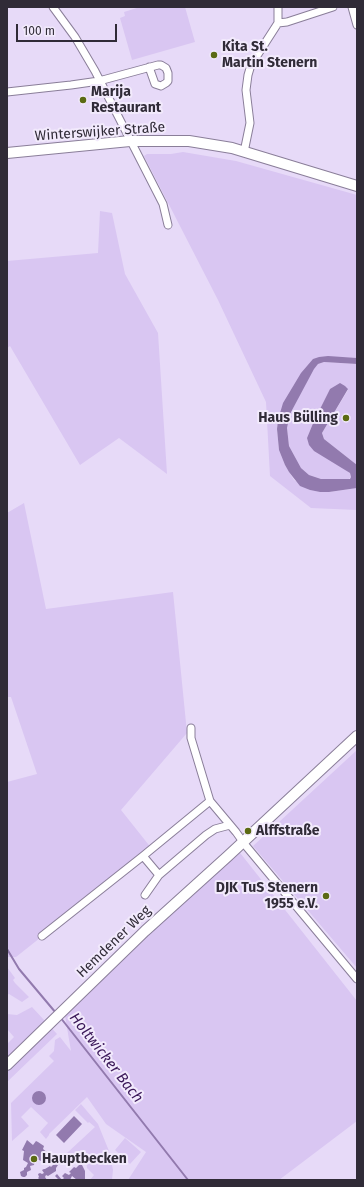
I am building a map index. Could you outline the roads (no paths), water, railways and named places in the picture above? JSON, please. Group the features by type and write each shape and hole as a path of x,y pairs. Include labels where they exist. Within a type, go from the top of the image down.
{"street":[{"path":"53,7 75,37 99,81 162,204 168,225"},
{"path":"244,152 250,123 246,90 248,75 251,65 278,22 278,7"},
{"path":"278,22 287,22 333,7"},
{"path":"352,7 357,26"},
{"path":"7,92 71,86 99,81 149,67"},
{"name":"Winterswijker Straße","path":"7,153 130,141 189,142 232,148 357,186"},
{"path":"191,728 191,738 210,801 357,979"},
{"name":"Hemdener Weg","path":"7,1065 146,931 357,736"},
{"path":"42,936 210,801"},
{"name":"Hemdener Weg","path":"145,895 159,875 206,835 215,829 230,825"},
{"path":"143,856 159,875"}],"waterway":[{"name":"Holtwicker Bach","path":"7,949 19,969 56,1013"},
{"name":"Holtwicker Bach","path":"60,1017 188,1180"}],"place":[{"name":"Kita St. Martin Stenern","path":"214,55"},
{"name":"Marija Restaurant","path":"83,100"},
{"name":"Haus Bülling","path":"346,418"},
{"name":"Alffstraße","path":"248,831"},
{"name":"DJK TuS Stenern 1955 e.V.","path":"326,896"},
{"name":"Hauptbecken","path":"34,1159"}]}
